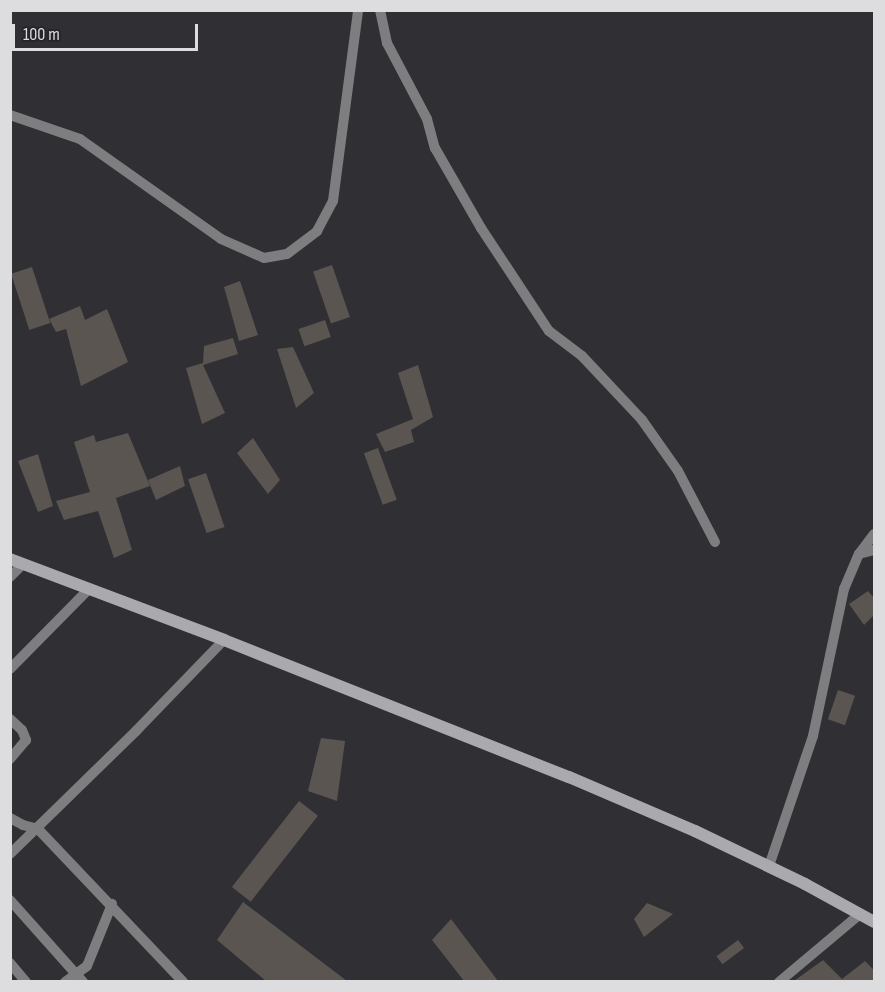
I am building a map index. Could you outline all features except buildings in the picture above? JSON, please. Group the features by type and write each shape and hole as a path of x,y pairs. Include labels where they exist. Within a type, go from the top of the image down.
{"main road":[{"path":"10,559 224,640 570,777 769,866 874,922"}],"street":[{"path":"10,115 80,139 221,239 264,258 287,254 317,231 333,201 358,10"},
{"path":"380,10 387,43 428,119 435,148 481,228 549,331 582,356 642,420 678,471 715,542"},
{"path":"769,866 813,736 844,589 859,554 874,534"},
{"path":"859,554 874,550"},
{"path":"10,577 23,564"},
{"path":"10,669 89,589"},
{"path":"10,854 38,829 224,640"},
{"path":"10,719 22,730 26,740 10,759"},
{"path":"10,818 22,825 38,829 183,981"},
{"path":"10,900 80,978"},
{"path":"65,981 80,978 112,904"},
{"path":"779,981 860,914"},
{"path":"10,963 26,981"}]}
